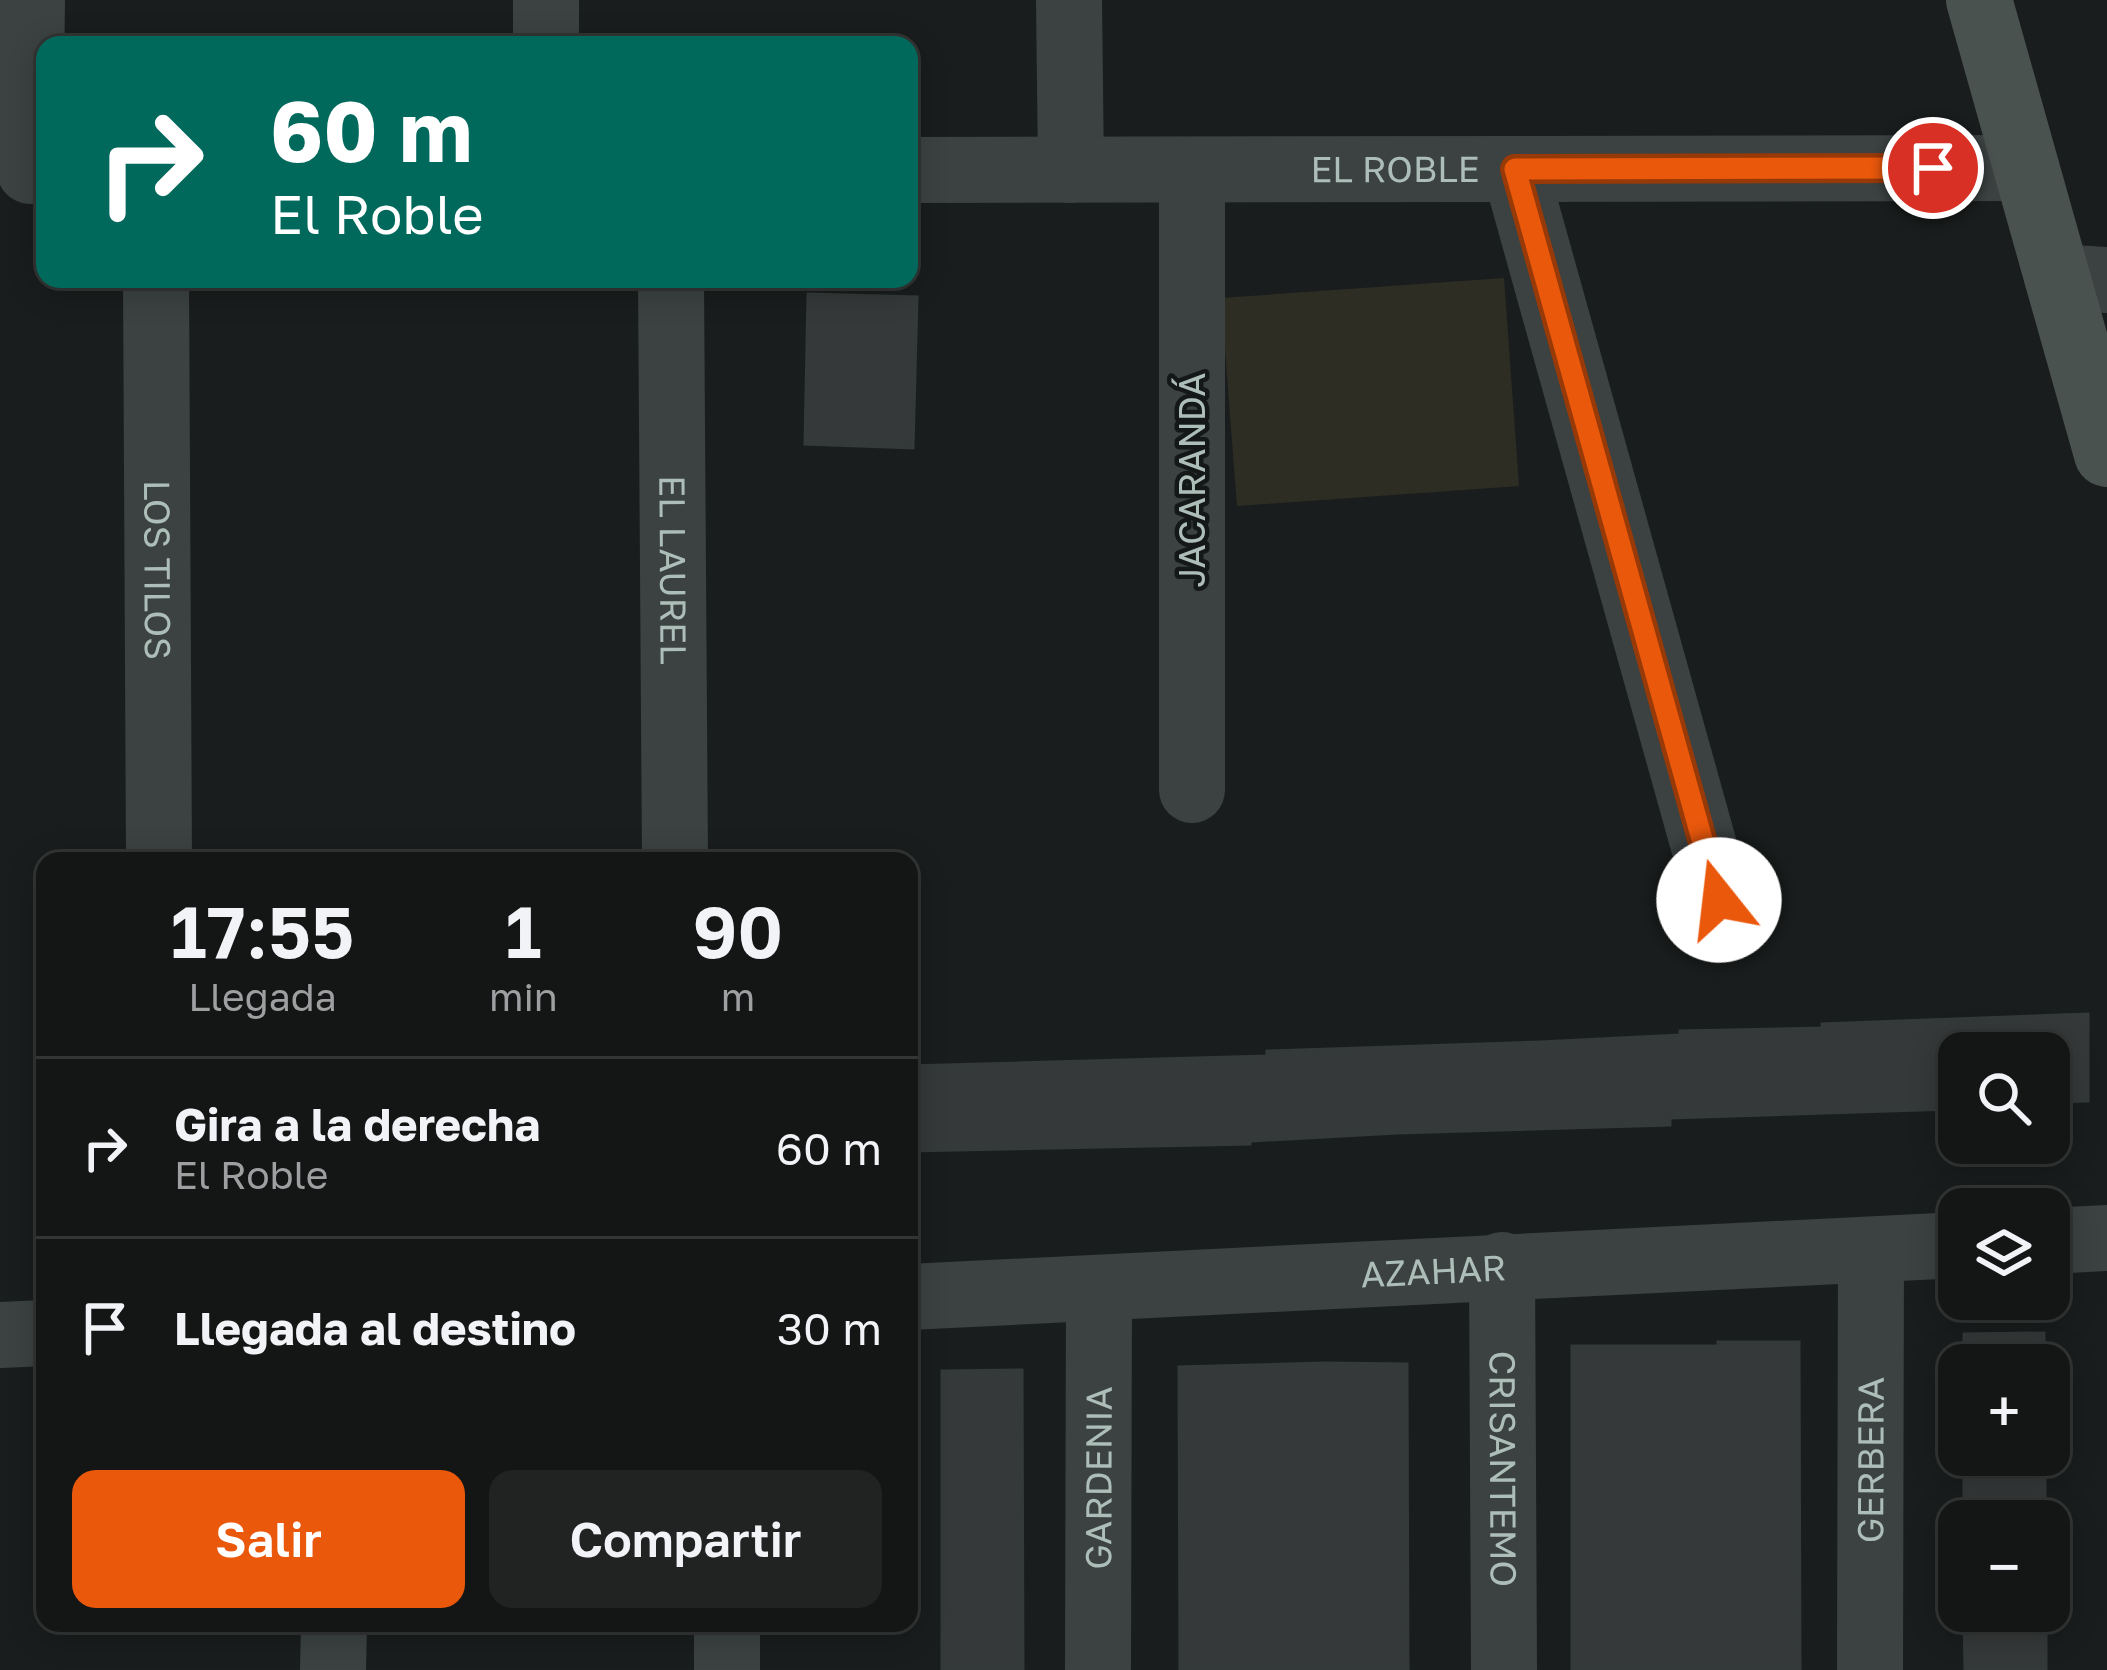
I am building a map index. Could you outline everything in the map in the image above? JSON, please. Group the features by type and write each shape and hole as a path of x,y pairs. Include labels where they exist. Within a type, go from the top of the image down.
{"main road":[{"path":"1978,0 2026,168 2082,278 2107,454"}],"street":[{"path":"25,171 32,0"},
{"path":"546,0 546,36"},
{"path":"1069,0 1071,170"},
{"name":"EL ROBLE","path":"918,170 2026,168"},
{"path":"1515,169 1719,900"},
{"name":"JACARANDÁ","path":"1192,170 1192,790"},
{"name":"LOS TILOS","path":"156,288 158,852"},
{"name":"EL LAUREL","path":"671,288 675,852"},
{"path":"2070,1240 2107,1238"},
{"name":"AZAHAR","path":"918,1297 1938,1246"},
{"name":"GERBERA","path":"1870,1670 1871,1250"},
{"name":"CRISANTEMO","path":"1502,1265 1504,1670"},
{"name":"GARDENIA","path":"1098,1670 1099,1288"},
{"path":"0,1335 36,1333"},
{"path":"333,1670 334,1632"},
{"path":"727,1670 728,1632"}],"shaded area":[{"path":"1504,278 1519,486 1237,506 1221,298"}],"building":[{"path":"808,294 917,297 913,448 805,444"},
{"path":"2088,1014 2088,1101 2070,1101 2070,1032 1938,1032 1938,1109 1670,1118 1670,1125 1397,1133 1250,1144 918,1151 918,1066 1267,1056 1267,1051 1822,1028 1822,1024"},
{"path":"2044,1333 2044,1344 1964,1344 1964,1334"},
{"path":"1718,1342 1799,1342 1800,1670 1572,1670 1572,1346 1718,1346"},
{"path":"1407,1364 1408,1670 1180,1670 1179,1367"},
{"path":"1022,1370 1023,1670 942,1670 942,1371"},
{"path":"1964,1476 2045,1476 2045,1500 1964,1500"},
{"path":"1964,1632 2046,1632 2046,1670 1965,1670"}],"route":[{"path":"1719,900 1515,169 1933,168"}]}
